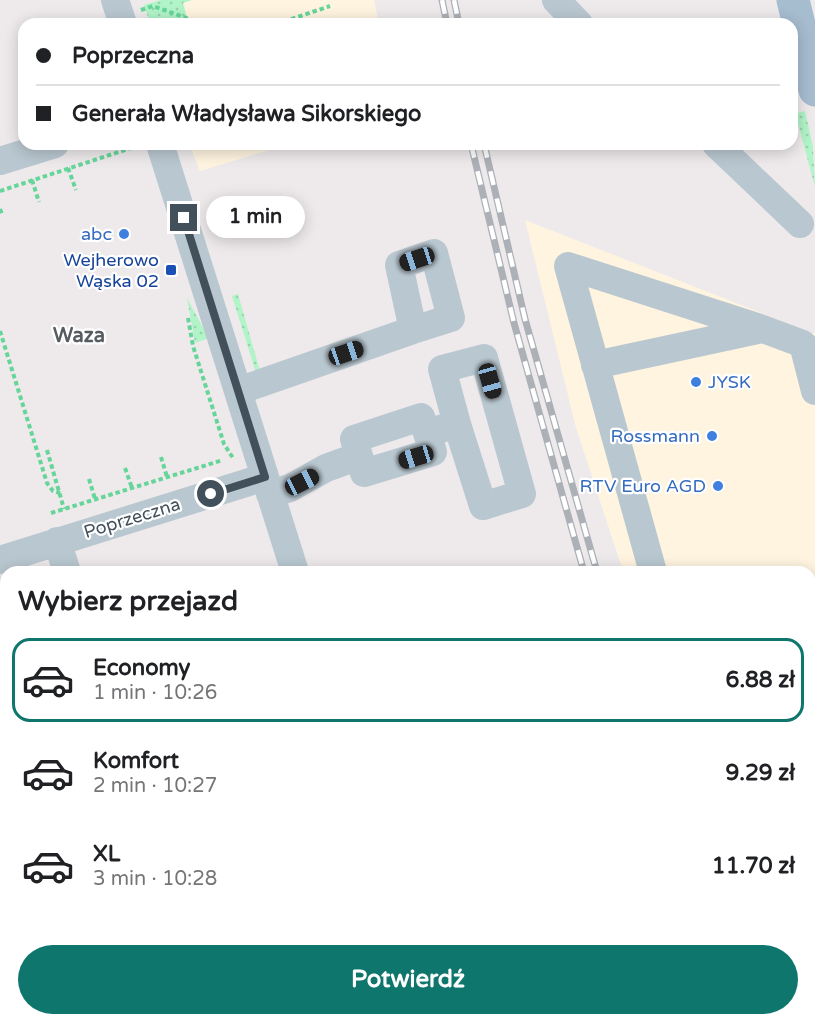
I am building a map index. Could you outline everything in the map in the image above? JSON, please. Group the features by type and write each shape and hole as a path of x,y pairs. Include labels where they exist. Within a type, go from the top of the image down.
{"main road":[{"path":"793,0 797,18"},
{"path":"798,25 806,64"}],"street":[{"path":"556,0 573,18"},
{"path":"162,150 293,566"},
{"path":"722,150 800,224"},
{"path":"0,162 62,156"},
{"path":"651,566 568,266 803,344 815,391"},
{"path":"596,365 763,329"},
{"path":"238,391 412,330"},
{"path":"484,358 522,494 483,506 457,424 442,369 484,358"},
{"name":"Poprzeczna","path":"0,560 57,541 268,486 290,488 327,468 359,456 354,439 422,417 428,433 457,424"},
{"path":"57,541 65,566"}],"path":[{"path":"126,12 153,6 186,18"},
{"path":"295,18 330,6"},
{"path":"0,191 32,180 62,156 114,150"},
{"path":"62,156 76,190"},
{"path":"32,180 39,202"},
{"path":"0,209 2,214"},
{"path":"0,331 47,483 53,491 60,493"},
{"path":"47,450 64,509"},
{"path":"161,457 167,477"},
{"path":"51,513 223,460"},
{"path":"125,468 132,488"},
{"path":"89,479 95,499"}],"shaded area":[{"path":"161,0 374,0 378,18 148,18 144,5"},
{"path":"191,150 269,150 200,171"},
{"path":"525,220 815,333 815,566 621,566 576,428"}],"green space":[{"path":"161,0 192,0 183,3 187,17 184,18 148,18 144,5"},
{"path":"805,111 813,147 815,187 798,123 798,113"},
{"path":"238,294 261,375 257,376 232,296"},
{"path":"187,298 208,337 195,343"}],"railway":[{"path":"442,0 446,18"},
{"path":"454,0 458,18"},
{"path":"472,150 514,323 582,566"},
{"path":"485,150 525,319 595,566"}],"place":[{"name":"abc","path":"124,234"},
{"name":"Wejherowo Wąska 02","path":"171,270"},
{"name":"JYSK","path":"696,382"},
{"name":"Rossmann","path":"712,436"},
{"name":"RTV Euro AGD","path":"718,486"}],"district":[{"name":"Waza","path":"79,335"}],"route":[{"path":"184,218 265,477 211,494"}]}
